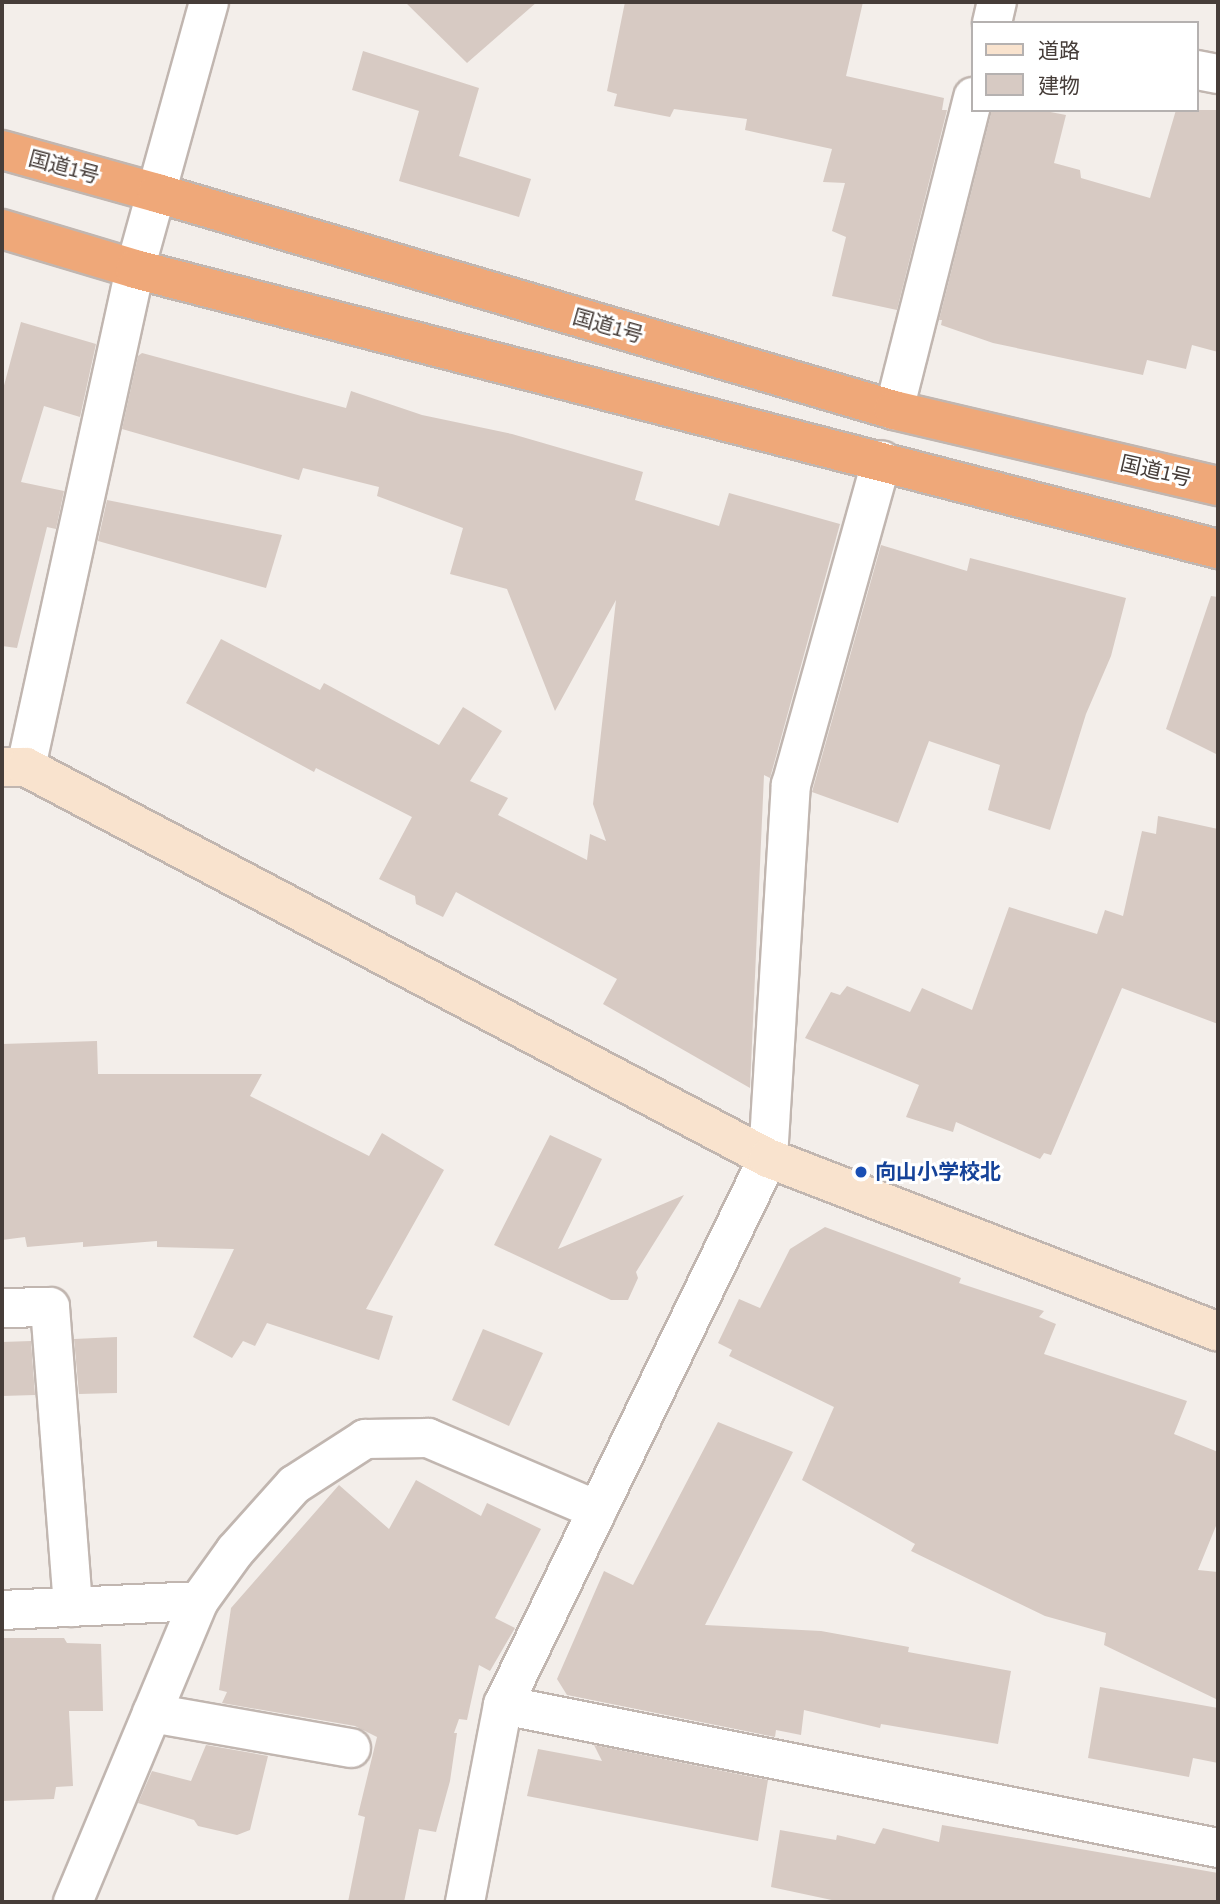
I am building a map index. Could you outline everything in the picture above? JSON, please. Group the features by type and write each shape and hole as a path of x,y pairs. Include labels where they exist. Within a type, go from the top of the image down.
{"highway":[{"name":"国道1号","path":"2,150 894,410 1218,486"},
{"path":"2,229 135,269 882,460 1218,550"}],"street":[{"path":"209,2 135,269 14,767 768,1158 1218,1332"},
{"path":"993,21 997,2"},
{"path":"1199,70 1218,74"},
{"path":"894,410 972,101"},
{"path":"465,1902 503,1705 768,1158 791,785 882,460"},
{"path":"2,1308 50,1307 73,1607"},
{"path":"73,1902 199,1601 234,1550 294,1485 365,1438 428,1438 597,1510"},
{"path":"2,1610 199,1601"},
{"path":"503,1705 1218,1848"},
{"path":"152,1713 351,1748"}],"building":[{"path":"405,2 537,2 467,63"},
{"path":"625,2 863,2 846,76 944,98 942,110 947,110 897,310 832,296 846,237 832,231 845,183 823,182 832,149 745,130 747,119 674,109 670,117 614,106 617,94 607,91"},
{"path":"363,51 479,88 459,156 531,179 519,217 399,181 419,111 352,90"},
{"path":"1218,110 1218,352 1192,345 1186,369 1147,360 1143,375 993,343 941,325 942,320 939,320 991,112 1050,112 1066,115 1054,163 1080,170 1081,178 1150,198 1175,112"},
{"path":"21,322 96,344 80,417 44,406 21,482 64,491 56,529 47,527 17,648 2,646 2,393"},
{"path":"142,353 346,408 351,391 422,415 512,434 643,472 635,500 719,526 729,493 840,524 770,778 764,775 750,1088 603,1004 617,979 456,892 443,917 416,904 415,896 379,879 412,817 316,768 314,772 186,703 221,639 320,690 324,683 439,745 463,707 502,731 470,781 508,798 498,815 587,860 590,834 606,841 593,804 616,600 555,711 507,589 450,574 463,528 377,496 379,487 303,468 299,480 122,429 138,356"},
{"path":"107,500 282,535 266,588 98,541"},
{"path":"881,545 967,571 970,558 1126,598 1111,656 1086,714 1050,830 988,810 1000,765 929,741 898,823 812,792"},
{"path":"1211,596 1218,597 1218,755 1166,729"},
{"path":"1158,816 1218,829 1218,1024 1122,988 1051,1155 1044,1153 1040,1159 956,1122 953,1132 906,1117 919,1085 805,1038 831,992 840,995 847,986 910,1012 922,988 972,1010 1009,907 1097,934 1105,910 1123,916 1142,831 1156,834"},
{"path":"97,1041 98,1074 262,1074 250,1096 369,1156 382,1133 444,1170 366,1309 393,1316 379,1360 267,1323 255,1346 243,1341 232,1358 193,1337 234,1249 157,1247 157,1241 83,1247 83,1242 27,1247 25,1237 2,1240 2,1044"},
{"path":"550,1135 602,1159 558,1249 684,1195 636,1272 638,1278 628,1300 611,1300 494,1245"},
{"path":"825,1227 961,1278 959,1283 1044,1311 1039,1317 1056,1324 1044,1354 1187,1401 1174,1434 1218,1452 1218,1521 1198,1570 1218,1572 1218,1700 1104,1645 1106,1633 1045,1616 911,1551 915,1544 802,1480 834,1407 729,1356 732,1350 718,1343 739,1299 760,1308 790,1249"},
{"path":"483,1329 543,1353 509,1426 452,1400"},
{"path":"117,1337 117,1393 79,1394 74,1339"},
{"path":"31,1341 35,1395 2,1396 2,1342"},
{"path":"718,1422 793,1452 705,1625 821,1631 909,1647 908,1652 1011,1671 998,1744 881,1724 880,1728 804,1710 801,1735 776,1730 775,1737 567,1695 557,1679 604,1571 633,1585"},
{"path":"416,1480 481,1516 487,1503 541,1529 495,1618 515,1628 490,1671 479,1665 467,1720 459,1719 454,1733 457,1733 450,1781 436,1832 419,1829 404,1902 348,1902 365,1817 358,1815 377,1737 355,1726 222,1703 227,1692 219,1690 231,1608 339,1485 389,1529"},
{"path":"2,1638 64,1638 67,1643 101,1644 103,1711 69,1711 73,1786 56,1787 54,1799 2,1801"},
{"path":"1100,1687 1218,1708 1218,1763 1193,1758 1189,1777 1088,1758"},
{"path":"206,1745 268,1756 250,1830 237,1835 198,1826 194,1820 138,1803 152,1771 191,1781"},
{"path":"594,1745 768,1780 758,1841 527,1796 538,1749 602,1761"},
{"path":"942,1825 1218,1873 1218,1902 841,1902 771,1887 780,1830 836,1840 837,1835 875,1844 883,1828 939,1842"}],"place":[{"name":"向山小学校北","path":"861,1172"}]}
